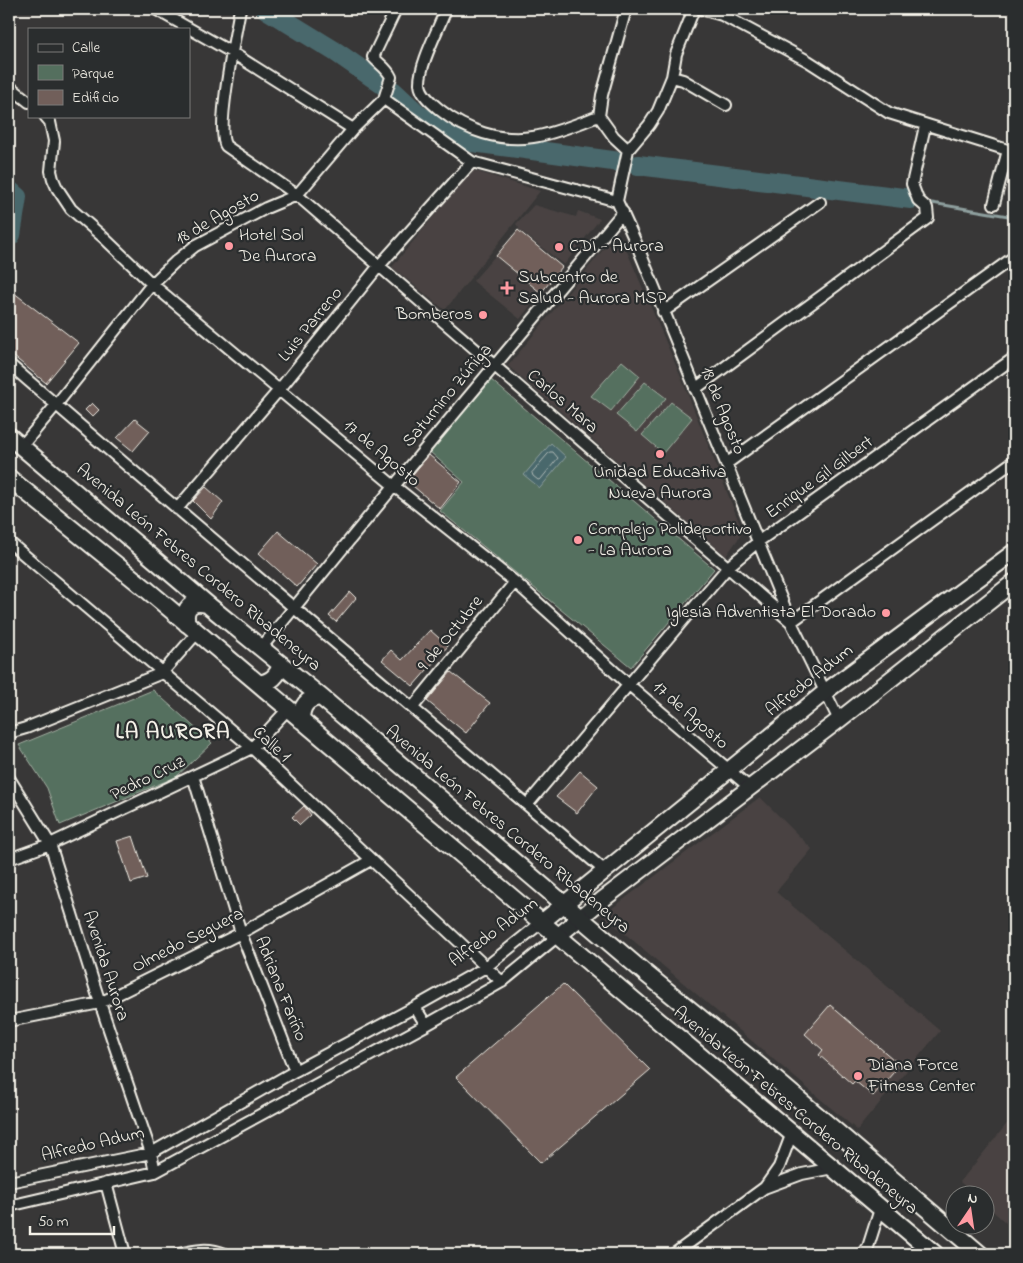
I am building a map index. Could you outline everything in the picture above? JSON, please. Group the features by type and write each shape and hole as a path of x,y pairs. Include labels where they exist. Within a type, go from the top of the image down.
{"highway":[{"name":"Avenida León Febres Cordero Ribadeneyra","path":"15,442 207,604 321,697 645,973 762,1068 980,1254"},
{"name":"Avenida León Febres Cordero Ribadeneyra","path":"9,478 145,588 542,922 711,1067 792,1133 932,1254"},
{"path":"145,588 157,584 163,571 161,564"},
{"path":"192,628 185,617 187,609 192,604 200,602 207,604"},
{"path":"259,684 271,681 279,671 280,664"},
{"path":"301,720 303,706 314,698 321,697"}],"main road":[{"name":"Alfredo Adum","path":"542,922 825,692 1014,552"},
{"path":"558,936 749,787 839,720 1014,582"}],"street":[{"path":"155,9 189,28"},
{"path":"231,52 240,9"},
{"path":"396,9 373,57 388,70 391,77 384,99 472,162 617,202 628,150 649,125 658,110 672,77 676,54 694,9"},
{"path":"446,9 421,70 420,86 429,102 452,119 479,133 507,137 533,137 599,116"},
{"path":"626,9 602,95 599,116 614,137 628,150"},
{"path":"701,9 722,15 808,61 889,114 1011,151 994,204"},
{"path":"190,29 231,52 353,129"},
{"name":"Carlos Mara","path":"231,52 222,138 226,146 297,195 378,267 495,365 791,622 839,720"},
{"path":"672,77 683,80 726,105"},
{"path":"9,86 28,101"},
{"name":"18 de Agosto","path":"15,442 56,405 152,284 175,262 195,246 266,208 297,195 353,129 384,99"},
{"name":"17 de Agosto","path":"47,118 50,122 54,141 51,171 57,188 71,209 104,237 152,284 394,486 515,582 628,684 749,787"},
{"path":"695,389 928,218 927,208 918,200 912,184 925,126"},
{"name":"Luis Parreno","path":"177,509 279,390 378,267 472,162"},
{"name":"18 de Agosto","path":"617,202 638,245 791,622"},
{"path":"664,312 820,202"},
{"name":"Saturnino Zúñiga","path":"261,648 623,212"},
{"path":"726,464 1014,256"},
{"name":"Enrique Gil Gilbert","path":"527,805 728,567 759,541 1014,358"},
{"path":"9,364 177,509 605,871"},
{"path":"791,622 1014,461"},
{"name":"Calle 1","path":"9,542 252,748 502,982"},
{"name":"9 de Octubre","path":"413,707 515,582"},
{"path":"9,733 26,728 162,673 192,628"},
{"name":"Pedro Cruz","path":"9,859 50,844 252,748 288,709"},
{"name":"Adriana Fariño","path":"193,776 240,933 295,1071"},
{"name":"Avenida Aurora","path":"9,778 50,844 100,1003 151,1153 155,1172"},
{"name":"Olmedo Seguera","path":"9,1022 100,1003 240,933 371,860"},
{"name":"Alfredo Adum","path":"9,1182 151,1153 295,1071 486,967 542,922"},
{"path":"9,1206 155,1172 502,982 558,936"},
{"path":"415,1007 426,1025"},
{"path":"764,1188 779,1167 792,1133"},
{"path":"674,1254 764,1188 802,1174 833,1168"},
{"path":"106,1183 125,1254"},
{"path":"862,1254 868,1247 880,1208"},
{"path":"179,1254 196,1249 206,1249 225,1254"}],"shaded area":[{"path":"472,170 540,191 445,310 392,267"},
{"name":"CDI - Aurora","path":"534,205 576,217 578,211 600,219 564,265 518,229 516,224"},
{"name":"Unidad Educativa Nueva Aurora","path":"607,245 626,249 680,375 743,532 726,556 508,366"},
{"name":"Subcentro de Salud - Aurora MSP","path":"495,256 540,294 520,319 473,281"},
{"path":"760,797 812,849 776,892 940,1031 857,1130 603,915"},
{"path":"1014,1115 1014,1230 996,1214 996,1186 965,1186 960,1182"}],"green space":[{"path":"622,361 640,376 611,411 591,396"},
{"name":"Complejo Polideportivo - La Aurora","path":"490,379 714,569 631,667 440,511 464,482 430,452"},
{"path":"645,382 666,398 637,432 616,415"},
{"path":"671,402 692,418 663,453 642,435"},
{"path":"153,690 212,743 176,777 60,825 47,788 19,745"}],"water":[{"path":"551,443 566,457 540,488 524,475"}],"building":[{"path":"518,230 562,267 541,293 496,256"},
{"path":"9,289 79,343 46,383 9,351"},
{"path":"92,403 99,410 92,417 85,410"},
{"path":"135,419 150,431 133,451 117,438"},
{"path":"429,455 461,482 440,509 407,481"},
{"path":"206,487 223,502 211,519 193,501"},
{"path":"278,531 317,564 297,587 259,553"},
{"path":"350,592 356,598 336,622 329,616"},
{"path":"430,630 448,646 413,686 382,660 391,650 402,660"},
{"path":"451,672 490,703 466,733 427,701"},
{"path":"580,771 598,786 577,813 556,797"},
{"path":"304,806 311,815 300,825 292,817"},
{"path":"133,836 147,878 131,883 117,841"},
{"path":"563,984 650,1070 541,1163 456,1077"},
{"path":"830,1005 900,1065 873,1096 855,1081 852,1084 819,1055 823,1050 805,1034"}],"waterway":[{"path":"266,9 336,52 385,86"},
{"path":"393,91 420,116 465,141 620,162"},
{"path":"638,165 911,199"},
{"path":"9,190 17,197 11,235 9,237"},
{"path":"932,203 1014,217"}],"place":[{"name":"Hotel Sol De Aurora","path":"229,246"},
{"name":"CDI - Aurora","path":"559,247"},
{"name":"Subcentro de Salud - Aurora MSP","path":"507,288"},
{"name":"Bomberos","path":"483,315"},
{"name":"Unidad Educativa Nueva Aurora","path":"660,454"},
{"name":"Complejo Polideportivo - La Aurora","path":"578,540"},
{"name":"Iglesia Adventista El Dorado","path":"886,613"},
{"name":"Diana Force Fitness Center","path":"858,1076"}],"district":[{"name":"LA AURORA","path":"173,733"}]}
